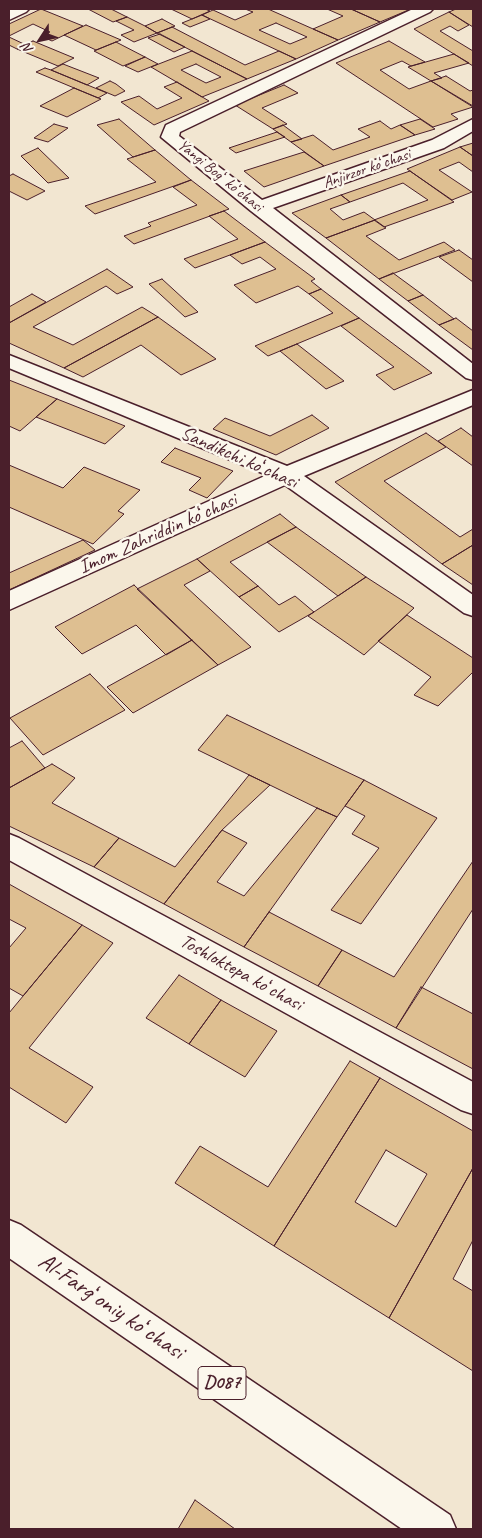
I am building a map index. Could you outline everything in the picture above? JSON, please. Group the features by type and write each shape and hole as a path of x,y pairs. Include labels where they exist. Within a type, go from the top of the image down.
{"street":[{"path":"9,15 21,9"},
{"name":"Yangi Bogʻ koʻchasi","path":"425,9 172,129 170,137 473,374"},
{"name":"Anjirzor koʻchasi","path":"258,207 438,144 473,124"},
{"name":"Sandikchi koʻchasi","path":"9,361 287,475 473,607"},
{"name":"Imom Zahriddin koʻchasi","path":"9,601 287,475 473,397"},
{"name":"Toshloktepa koʻchasi","path":"9,846 473,1099"},
{"name":"Al-Fargʻoniy koʻchasi","path":"11,1244 436,1529"}],"building":[{"path":"41,9 83,26 52,41 41,36 50,32 33,24 9,36 9,24"},
{"path":"88,9 111,9 127,17 113,22"},
{"path":"171,9 205,9 210,11 192,19"},
{"path":"245,9 268,9 338,40 296,59 202,15 213,10 235,20 253,12","holes":["276,23 307,37 290,44 259,30"]},
{"path":"327,9 351,9 380,22 338,40 313,29 343,16"},
{"path":"351,9 411,9 380,22"},
{"path":"456,9 473,9 473,27 449,12"},
{"path":"449,12 469,25 458,31 450,26 440,31 473,51 473,66 414,29"},
{"path":"202,15 210,19 190,27 182,23"},
{"path":"127,17 157,33 134,42 121,35 134,30 116,21"},
{"path":"162,19 175,26 157,33 145,26"},
{"path":"86,25 121,40 96,50 64,35"},
{"path":"172,27 245,65 279,51 296,59 247,79 157,33"},
{"path":"160,34 185,47 174,52 148,38"},
{"path":"9,37 26,45 17,49 9,45"},
{"path":"33,41 74,58 58,66 17,49"},
{"path":"389,41 425,62 411,66 402,61 380,70 409,89 431,81 473,107 451,114 458,119 433,127 336,63"},
{"path":"116,42 145,57 123,66 94,51"},
{"path":"192,51 247,79 202,97 151,67","holes":["196,64 221,77 206,83 181,70"]},
{"path":"454,54 469,63 434,73 442,78 431,81 408,67"},
{"path":"145,57 158,64 138,72 125,66"},
{"path":"63,64 99,78 87,85 51,70"},
{"path":"45,68 107,93 98,98 36,72"},
{"path":"446,76 470,91 473,90 473,106 431,81"},
{"path":"110,81 125,91 115,96 96,88"},
{"path":"177,82 209,101 154,125 121,102 139,96 157,109 182,98 164,87"},
{"path":"284,85 298,93 262,108 287,124 273,129 235,105"},
{"path":"74,88 101,99 67,117 40,106"},
{"path":"119,119 155,150 133,157 97,125"},
{"path":"420,119 435,129 415,135 400,125"},
{"path":"380,121 391,129 400,125 415,135 324,166 291,142 313,135 333,150 370,137 358,129"},
{"path":"54,124 68,128 48,142 34,138"},
{"path":"283,125 302,139 291,142 273,129"},
{"path":"277,132 285,137 236,153 229,148"},
{"path":"473,143 473,156 460,147"},
{"path":"460,147 473,156 473,172 459,162 439,170 472,192 452,200 407,169"},
{"path":"38,148 69,178 48,183 21,156"},
{"path":"155,150 191,180 95,214 85,206 156,182 127,159"},
{"path":"304,152 324,166 264,187 244,171"},
{"path":"410,171 454,202 384,227 374,220 428,200 403,183 350,202 341,195"},
{"path":"13,174 45,191 27,200 9,191 9,176"},
{"path":"191,180 229,209 134,244 124,236 151,226 148,223 197,205 173,187"},
{"path":"341,195 350,202 330,209 343,220 364,212 375,220 326,238 292,213"},
{"path":"224,211 265,242 195,268 184,259 238,239 209,216"},
{"path":"375,220 386,228 366,236 399,260 444,242 455,250 379,279 326,238"},
{"path":"265,242 315,279 311,281 321,289 309,294 298,286 256,303 234,285 276,269 260,257 242,264 230,255"},
{"path":"459,250 473,260 473,282 439,257"},
{"path":"107,269 133,287 117,294 106,286 33,327 73,345 142,307 158,317 64,368 9,343 9,323"},
{"path":"393,273 423,295 408,301 379,279"},
{"path":"162,279 198,312 185,317 149,284"},
{"path":"321,289 359,318 268,356 255,346 333,313 309,294"},
{"path":"32,294 46,302 9,323 9,307"},
{"path":"423,295 454,319 439,325 408,301"},
{"path":"158,317 216,359 181,375 141,345 83,377 64,368"},
{"path":"359,318 432,373 394,390 376,375 394,367 341,326"},
{"path":"456,318 473,331 473,350 439,325"},
{"path":"297,344 344,381 326,389 280,351"},
{"path":"9,380 57,399 20,431 9,426"},
{"path":"57,399 125,426 105,444 36,417"},
{"path":"312,415 329,428 276,455 213,429 225,418 270,436"},
{"path":"461,428 473,437 473,466 438,441"},
{"path":"426,433 446,447 384,481 460,537 473,529 473,545 442,564 335,482"},
{"path":"175,448 233,471 207,498 189,490 201,478 161,462"},
{"path":"9,465 63,488 84,467 140,490 118,511 124,514 93,544 9,507"},
{"path":"280,514 296,527 230,562 258,586 239,597 197,559"},
{"path":"296,527 366,577 338,596 267,542"},
{"path":"83,540 95,550 9,590 9,573"},
{"path":"473,545 473,585 442,564"},
{"path":"197,559 210,571 184,585 251,647 218,665 137,589"},
{"path":"366,577 414,608 364,655 308,616"},
{"path":"134,585 192,640 166,655 136,625 82,654 55,627"},
{"path":"258,586 279,605 295,596 314,612 279,632 239,597"},
{"path":"407,615 473,658 473,672 438,706 414,695 431,677 378,641"},
{"path":"192,640 218,665 133,713 107,687"},
{"path":"90,674 125,710 43,755 10,718"},
{"path":"227,715 364,780 337,817 198,750"},
{"path":"22,741 45,768 9,788 9,748"},
{"path":"52,764 75,778 52,803 119,838 94,867 9,826 9,788"},
{"path":"249,775 270,785 222,830 164,904 94,867 119,838 175,867"},
{"path":"364,780 437,818 361,924 331,910 379,848 352,834 365,816 345,806"},
{"path":"317,808 337,817 244,947 164,904 222,830 247,843 217,882 244,896"},
{"path":"473,861 473,909 396,1028 318,986 342,950 394,977"},
{"path":"9,884 82,925 23,996 9,988 9,948 26,928 9,919"},
{"path":"269,912 342,950 318,986 244,947"},
{"path":"82,925 113,943 29,1048 93,1087 66,1123 9,1087 9,1013"},
{"path":"179,975 221,1000 189,1044 146,1018"},
{"path":"421,987 473,1014 473,1069 396,1028"},
{"path":"221,1000 277,1031 245,1077 189,1044"},
{"path":"350,1061 380,1078 274,1246 175,1183 200,1146 268,1187"},
{"path":"380,1078 473,1131 473,1168 389,1318 274,1246","holes":["386,1150 427,1174 396,1227 355,1202"]},
{"path":"473,1168 473,1240 453,1279 473,1291 473,1371 389,1318"},
{"path":"195,1500 235,1529 178,1529"}]}
